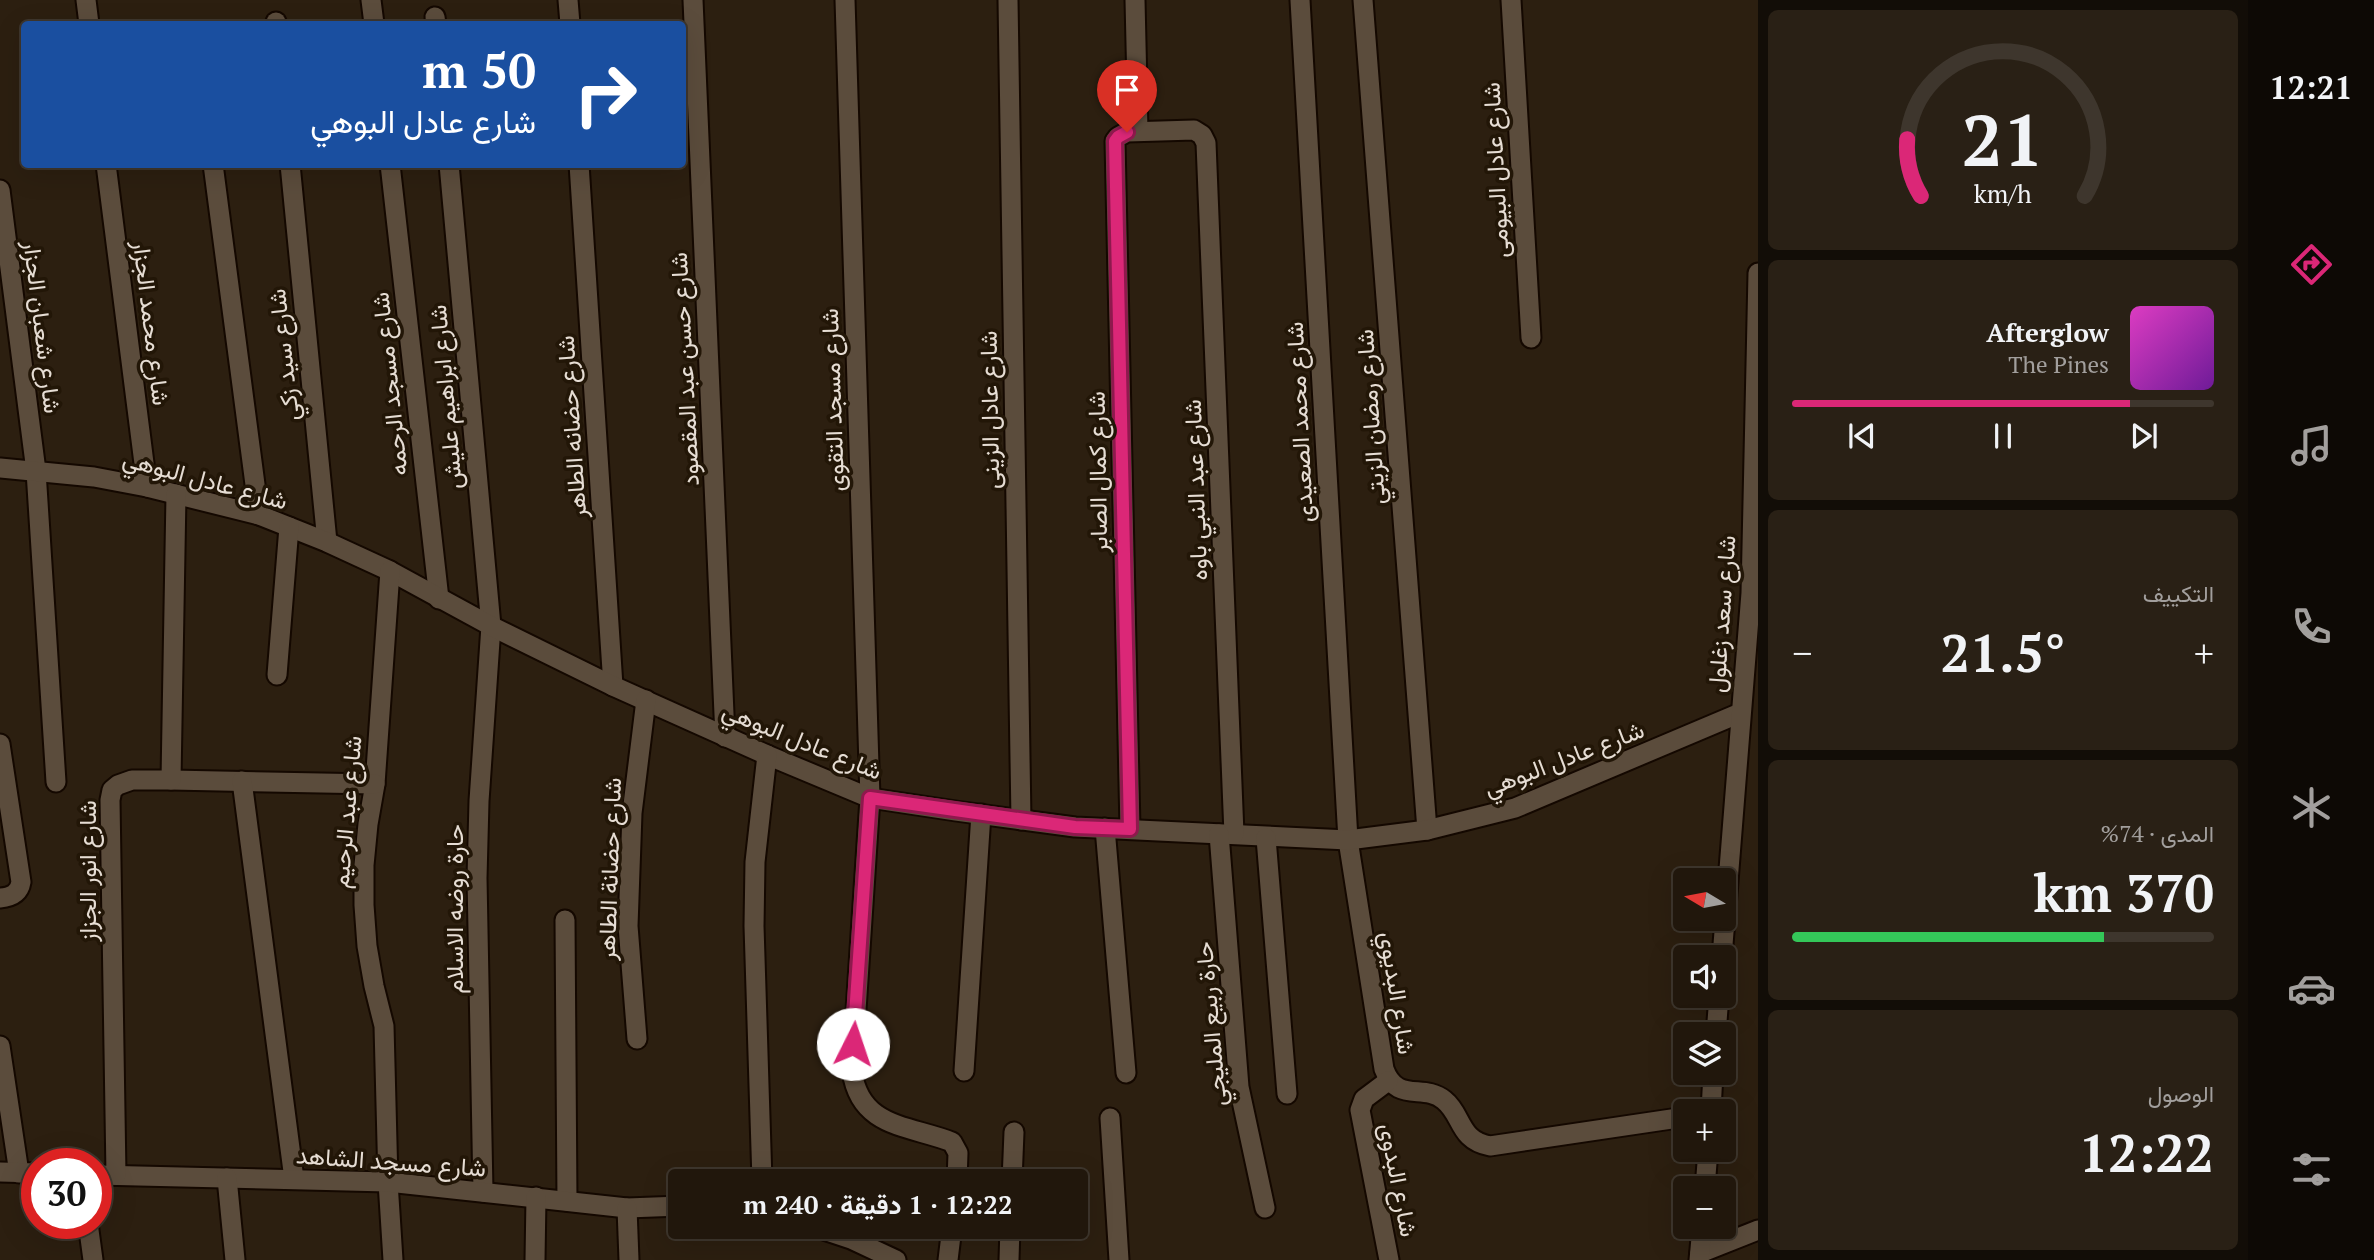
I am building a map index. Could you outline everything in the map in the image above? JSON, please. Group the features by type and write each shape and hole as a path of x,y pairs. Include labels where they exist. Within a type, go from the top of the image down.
{"street":[{"path":"86,0 89,21"},
{"path":"371,0 374,21"},
{"path":"568,0 570,21"},
{"name":"شارع حسن عبد المقصود","path":"693,0 725,737"},
{"name":"شارع مسجد التقوى","path":"845,0 870,798 852,1071 854,1087 861,1102 873,1114 887,1122 952,1142 958,1153 957,1169"},
{"name":"شارع عادل الزينى","path":"1008,0 1021,820"},
{"path":"1135,0 1138,131"},
{"name":"شارع محمد الصعيدى","path":"1300,0 1348,840"},
{"name":"شارع رمضان الزيتي","path":"1363,0 1427,830"},
{"name":"شارع عادل البيومى","path":"1511,0 1531,338"},
{"name":"شارع عبد النبي باوه","path":"1138,131 1194,131 1202,135 1206,143 1227,834"},
{"name":"شارع كمال الصابر","path":"1130,829 1115,141 1122,134 1138,131"},
{"name":"شارع محمد الجزار","path":"107,168 147,487"},
{"path":"214,168 259,515"},
{"name":"شارع سيد زكي","path":"290,168 327,542"},
{"name":"شارع مسجد الرحمه","path":"390,168 439,599"},
{"name":"شارع ابراهيم عليش","path":"449,168 491,625"},
{"name":"شارع حضانه الطاهر","path":"579,168 613,686"},
{"name":"شارع شعبان الجزار","path":"0,190 36,471 56,782"},
{"name":"شارع سعد زغلول","path":"1723,945 1740,713 1754,592 1758,273"},
{"name":"شارع عادل البوهي","path":"0,468 94,477 147,487 259,515 390,571 439,599 613,686 870,798 1021,820 1266,838 1348,840 1427,830 1515,808 1740,713"},
{"path":"176,494 171,780 375,784"},
{"path":"277,675 289,527"},
{"name":"شارع عبد الرحيم","path":"390,571 375,784 364,865 364,905 367,946 384,1026 393,1260"},
{"name":"حارة روضه الاسلام","path":"483,1192 477,878 479,801 491,625"},
{"name":"شارع حضانة الطاهر","path":"637,1039 628,926 632,813 646,700"},
{"path":"0,744 21,882 14,895 0,898"},
{"path":"762,1169 754,900 755,862 767,755"},
{"name":"شارع انور الجزاز","path":"106,1148 110,800 112,790 124,781 171,780"},
{"path":"242,782 294,1179"},
{"path":"964,1072 981,814"},
{"path":"1105,828 1126,1073"},
{"name":"حارة ربيع المليجي","path":"1227,834 1239,1087 1265,1208"},
{"path":"1266,838 1287,1094"},
{"name":"شارع البديوي","path":"1348,840 1388,1081 1396,1087 1444,1100 1468,1135 1481,1144 1490,1146 1673,1119"},
{"path":"565,920 567,1201"},
{"path":"0,1046 18,1173"},
{"name":"شارع البدوى","path":"1388,1081 1364,1099 1360,1110 1389,1260"},
{"path":"1110,1118 1119,1260"},
{"path":"1012,1169 1014,1132"},
{"name":"شارع مسجد الشاهد","path":"112,1175 388,1182 627,1208 668,1206"},
{"path":"227,1178 235,1260"},
{"path":"535,1260 536,1197"},
{"path":"627,1208 629,1260"},
{"path":"1701,1239 1700,1257 1758,1230"},
{"path":"90,1239 93,1260"},
{"path":"852,1260 851,1239 896,1260"},
{"path":"948,1260 951,1239"},
{"path":"1009,1260 1010,1239"}],"route":[{"path":"853,1044 870,798 1075,827 1130,829 1115,141 1127,132"}]}
